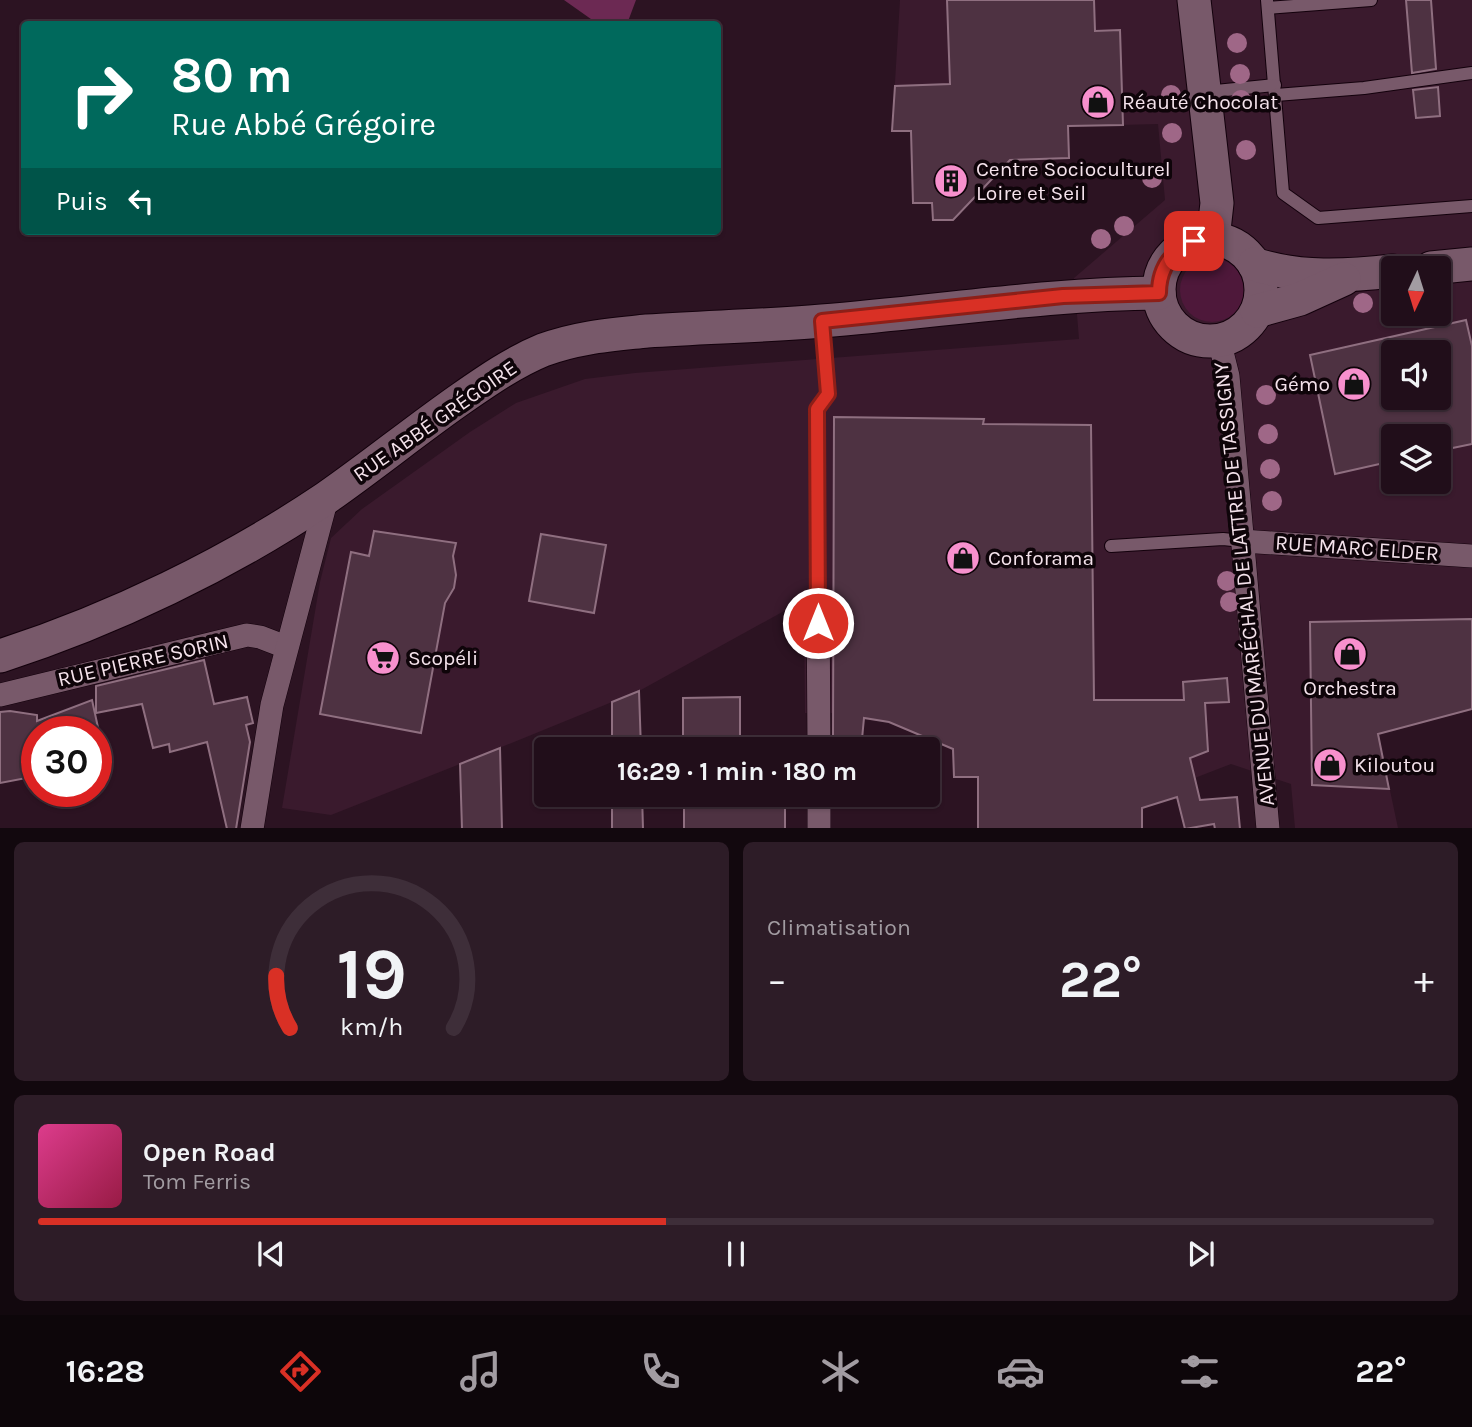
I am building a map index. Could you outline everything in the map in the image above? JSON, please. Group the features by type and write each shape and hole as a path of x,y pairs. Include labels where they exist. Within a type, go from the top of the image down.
{"street":[{"path":"1194,0 1217,203 1213,239"},
{"path":"1213,239 1237,246 1254,264 1261,288 1256,311 1241,330 1231,337 1219,340 1195,338 1174,326 1161,305 1161,274 1177,250 1194,241 1213,239"},
{"path":"1254,264 1297,274 1352,275 1381,272"},
{"path":"1451,266 1472,264"},
{"path":"1256,311 1300,299 1352,275"},
{"name":"RUE ABBÉ GRÉGOIRE","path":"0,656 105,617 236,555 327,498 414,432 499,373 542,351 590,336 710,326 822,321 1063,296 1159,293"},
{"name":"AVENUE DU MARÉCHAL DE LATTRE DE TASSIGNY","path":"1219,340 1228,376 1268,828"},
{"path":"252,828 272,705 327,498"},
{"name":"RUE MARC ELDER","path":"1242,541 1472,556"},
{"path":"818,598 818,737"},
{"name":"RUE PIERRE SORIN","path":"0,695 247,635 286,647"},
{"path":"819,807 819,828"}],"lane":[{"path":"1371,0 1268,4 1283,193 1318,218 1472,206"},
{"path":"1205,92 1364,88 1472,73"},
{"path":"818,598 817,409 828,394 822,321"},
{"path":"1111,546 1223,539 1242,541"}],"shaded area":[{"path":"564,0 636,0 628,21 594,21"},
{"path":"900,0 1472,0 1472,710 1378,734 1398,828 1295,828 1291,784 1231,764 1174,786 978,760 940,744 940,737 924,737 889,722 834,713 805,713 804,600 639,691 460,764 331,815 282,808 320,582 331,538 362,509 470,432 516,403 585,379 1079,339 1074,278 1165,200 1158,124 892,131"},
{"path":"1212,258 1230,264 1238,272 1244,290 1238,308 1230,316 1212,322 1194,316 1186,308 1180,290 1186,272 1194,264"}],"building":[{"path":"947,0 1094,0 1095,31 1120,30 1123,125 1068,126 1069,158 1010,160 953,220 933,220 932,203 913,203 911,131 892,131 895,86 950,84"},
{"path":"1406,0 1431,0 1436,69 1412,73"},
{"path":"1438,87 1440,116 1416,118 1413,90"},
{"name":"Gémo","path":"1466,320 1472,346 1472,444 1451,448 1451,424 1381,424 1381,464 1335,474 1310,355 1439,326 1451,326 1451,323"},
{"name":"Conforama","path":"834,417 984,419 983,424 1091,425 1094,700 1184,700 1183,682 1227,678 1229,702 1205,703 1208,751 1190,758 1200,800 1237,797 1240,828 1215,828 1214,824 1185,828 1177,797 1142,808 1142,828 978,828 978,777 954,777 953,749 940,744 940,737 925,737 889,722 864,718 862,737 833,736"},
{"name":"Scopéli","path":"374,531 456,543 453,556 456,575 454,588 445,603 421,733 320,714 351,552 369,556"},
{"path":"541,534 606,545 594,613 529,601"},
{"path":"1472,619 1472,709 1378,734 1389,789 1312,785 1310,622"},
{"path":"204,660 214,704 247,697 253,723 246,725 250,742 236,828 227,828 207,742 170,752 169,744 153,748 142,704 96,713 96,686"},
{"path":"639,691 641,737 612,737 612,702"},
{"path":"740,697 740,737 683,737 683,698"},
{"path":"92,700 96,716 50,716"},
{"path":"0,712 37,715 21,716 21,779 0,783"},
{"path":"500,748 502,828 462,828 460,764"},
{"path":"612,807 642,807 643,828 612,828"},
{"path":"684,807 785,807 785,828 684,828"}],"place":[{"name":"Réauté Chocolat","path":"1098,102"},
{"name":"Centre Socioculturel Loire et Seil","path":"951,181"},
{"name":"Gémo","path":"1354,384"},
{"name":"Conforama","path":"963,558"},
{"name":"Orchestra","path":"1350,654"},
{"name":"Scopéli","path":"383,658"},
{"name":"Kiloutou","path":"1330,765"}],"route":[{"path":"818,623 817,409 828,394 822,321 1063,296 1159,293 1165,265 1177,250 1194,241"}]}
